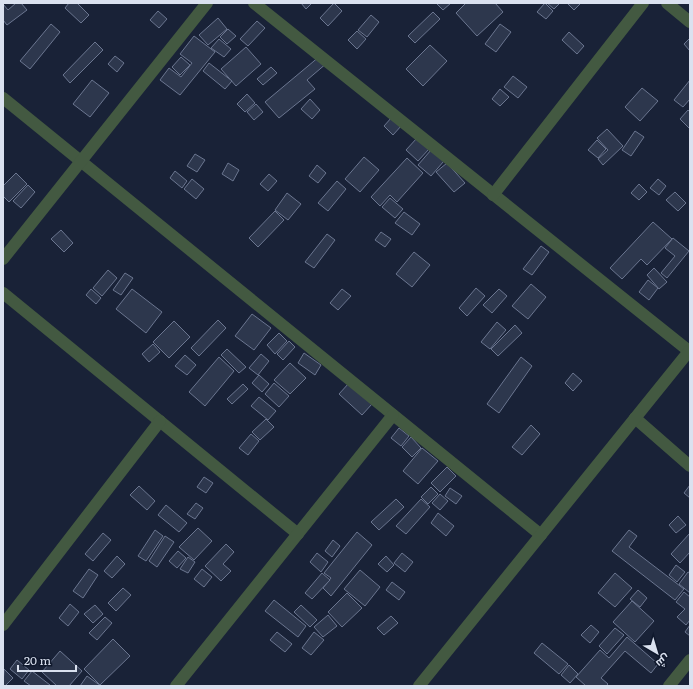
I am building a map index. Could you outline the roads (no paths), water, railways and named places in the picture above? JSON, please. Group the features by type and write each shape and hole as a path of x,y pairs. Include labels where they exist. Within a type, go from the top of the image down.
{"street":[{"path":"3,259 80,160 207,3"},
{"path":"254,3 689,351 419,686"},
{"path":"493,195 643,3"},
{"path":"667,3 690,22"},
{"path":"3,98 541,535"},
{"path":"3,293 298,534"},
{"path":"178,685 393,415"},
{"path":"635,418 690,466"},
{"path":"3,625 160,421"},
{"path":"669,686 690,660"}]}
